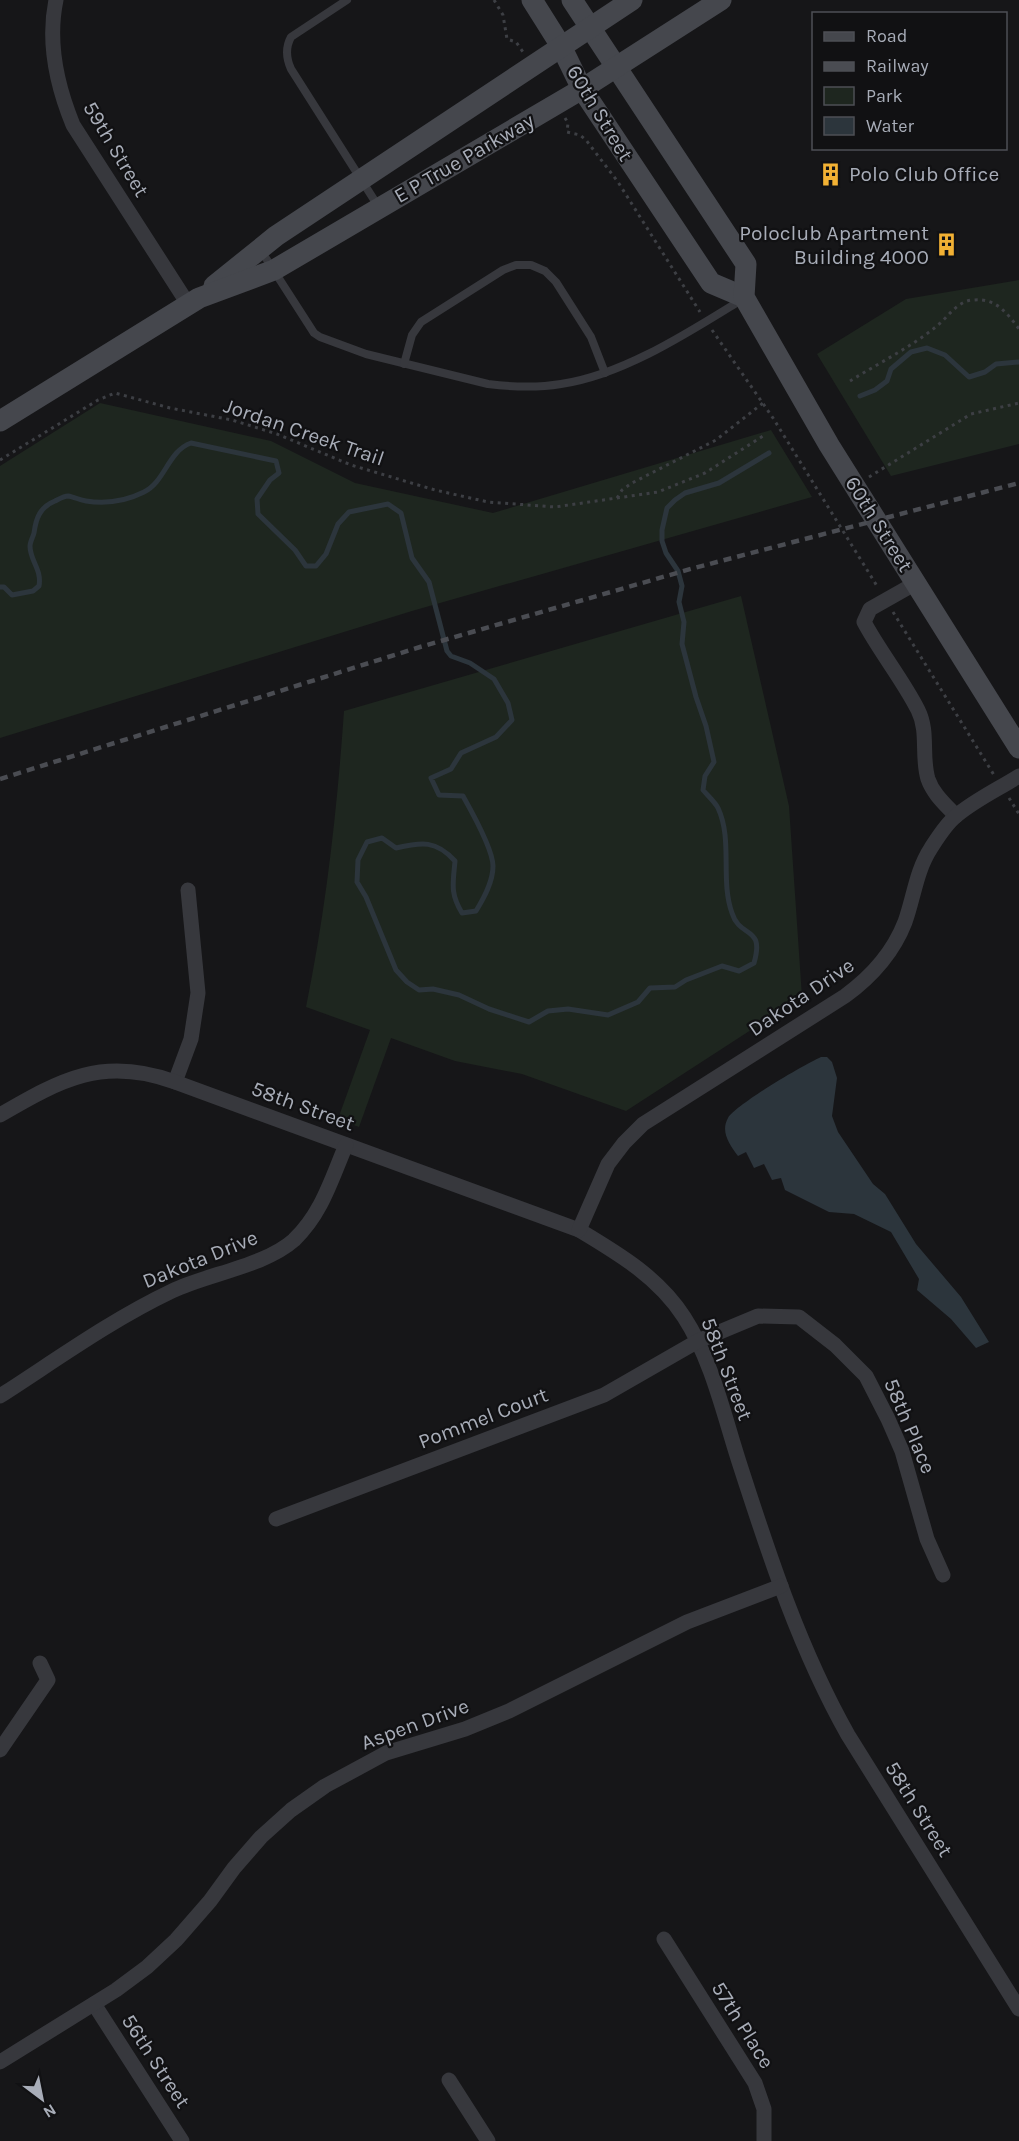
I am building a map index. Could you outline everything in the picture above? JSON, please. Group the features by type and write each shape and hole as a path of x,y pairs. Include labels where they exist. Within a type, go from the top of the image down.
{"main road":[{"name":"60th Street","path":"532,0 561,46 582,89 711,283 744,297"},
{"name":"60th Street","path":"572,0 746,264 744,297 855,486 1019,748"},
{"name":"E P True Parkway","path":"0,421 193,301 260,249 632,0"},
{"name":"E P True Parkway","path":"193,301 274,270 616,69 721,0"}],"street":[{"name":"59th Street","path":"56,0 53,38 55,68 62,97 73,125 193,301"},
{"path":"916,583 887,602 870,609 864,622 919,711 924,728 924,752 928,780 938,797 956,816"},
{"name":"Dakota Drive","path":"579,1230 608,1164 643,1124 862,984 880,965 893,946 904,922 918,874 929,851 956,816 1019,776"},
{"path":"175,1082 191,1039 198,993 188,890"},
{"name":"58th Street","path":"0,1115 46,1088 72,1077 100,1071 137,1071 175,1082 579,1230 640,1269 671,1299 698,1341 799,1636 827,1699 1019,2009"},
{"name":"Dakota Drive","path":"0,1396 129,1312 174,1289 259,1260 291,1242 318,1212 346,1145"},
{"name":"58th Place","path":"698,1341 758,1316 799,1317 835,1346 866,1376 888,1419 902,1451 927,1539 943,1575"},
{"name":"Pommel Court","path":"276,1519 604,1395 698,1341"},
{"name":"Aspen Drive","path":"0,2062 94,2004 147,1966 176,1940 261,1837 291,1810 325,1786 386,1753 465,1729 509,1712 687,1622 781,1586"},
{"path":"0,1750 48,1680 40,1663"},
{"name":"57th Place","path":"664,1939 755,2083 764,2109 764,2141"},
{"name":"56th Street","path":"94,2004 182,2141"},
{"path":"449,2080 488,2141"}],"lane":[{"path":"348,0 291,37 287,57 291,69 379,207"},
{"path":"260,249 314,333 320,338 404,364 488,384 515,387 562,384 605,372 629,362 706,321 744,297"},
{"path":"404,364 412,335 421,322 503,270 524,264 545,271 556,282 591,337 605,372"}],"path":[{"path":"494,0 503,15 507,39 516,42 531,66"},
{"path":"556,104 568,123 567,132 580,135 586,140 618,182 706,321 763,403 991,768"},
{"path":"850,381 930,332 966,301 982,300 999,306 1006,311 1019,328"},
{"name":"Jordan Creek Trail","path":"0,460 98,400 115,393 170,408 232,420 277,434 351,465 458,496 488,502 555,507 658,492 705,473 763,436"},
{"path":"616,498 632,483 716,440 763,403"},
{"path":"855,486 971,414 1019,403"},
{"path":"1013,804 1019,814"}],"green space":[{"path":"1019,280 1019,444 891,476 817,354 906,299"},
{"path":"100,403 271,441 355,483 493,513 771,430 812,497 412,611 0,738 0,466"},
{"path":"741,596 789,806 802,997 626,1111 522,1074 455,1061 391,1038 359,1127 338,1119 370,1030 306,1007 330,860 344,711"}],"water":[{"path":"821,1057 827,1057 832,1062 837,1078 832,1116 838,1132 873,1184 885,1194 916,1244 961,1297 989,1342 976,1348 951,1319 917,1290 919,1279 891,1232 854,1214 829,1212 785,1190 781,1178 772,1180 764,1164 754,1168 746,1152 738,1156 729,1143 725,1128 733,1112 771,1085"}],"waterway":[{"path":"860,396 875,390 887,381 891,369 911,352 927,348 945,355 969,377 985,372 996,364 1019,362"},
{"path":"0,587 4,587 12,595 33,591 39,586 39,575 30,543 38,518 46,506 66,496 101,502 123,500 144,492 157,481 177,453 191,443 276,461 279,473 270,480 257,499 258,514 295,550 306,566 316,566 326,554 338,524 349,512 388,504 401,513 412,558 429,582 447,651 451,656 470,663 494,679 508,703 512,720 496,737 461,753 451,769 431,778 439,795 463,796 490,850 493,866 490,884 476,911 462,913 454,894 455,861 441,849 428,844 396,848 382,838 367,842 358,860 357,882 366,897 396,970 407,982 419,990 433,989 459,995 489,1009 529,1022 548,1011 568,1009 608,1015 638,1002 650,988 675,987 686,980 722,966 739,971 754,963 757,951 754,937 736,921 729,900 725,833 722,820 717,806 703,790 705,776 714,762 682,644 684,622 679,602 682,586 678,571 666,553 662,541 662,530 667,508 675,500 685,493 719,483 769,453"}],"railway":[{"path":"0,779 420,647 694,568 1019,483"}],"place":[{"name":"Polo Club Office","path":"831,174"},
{"name":"Poloclub Apartment Building 4000","path":"947,245"}]}
